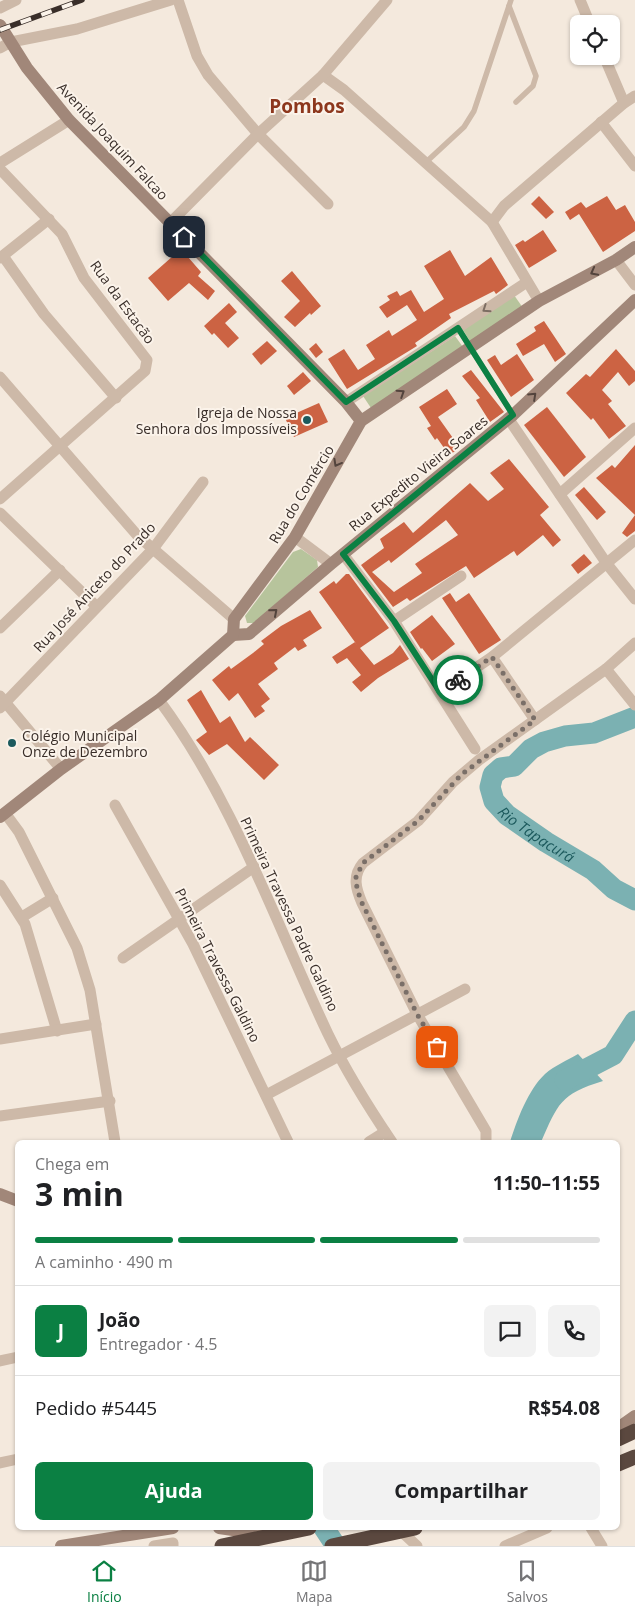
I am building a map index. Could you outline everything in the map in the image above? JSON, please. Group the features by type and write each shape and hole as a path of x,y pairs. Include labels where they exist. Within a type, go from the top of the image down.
{"highway":[{"path":"620,1438 635,1431"},
{"path":"620,1463 635,1457"},
{"path":"222,1546 261,1532 299,1530"},
{"path":"332,1546 404,1530"}],"main road":[{"name":"Avenida Joaquim Falcao","path":"0,25 5,45 27,68 69,120 346,402 361,421"},
{"name":"Rua do Comércio","path":"234,619 295,537 361,421 539,301 616,260 635,247"},
{"name":"Rua Expedito Vieira Soares","path":"233,635 250,634 343,554 511,417 635,300"},
{"path":"2,815 61,769 159,700 233,635 234,619"},
{"path":"0,1194 15,1200"},
{"path":"620,1427 635,1416"},
{"path":"61,1546 84,1544 161,1530"},
{"path":"240,1530 261,1532"}],"street":[{"path":"0,8 16,0"},
{"path":"5,45 78,29 171,0"},
{"path":"178,0 202,68 258,134 328,204"},
{"path":"170,223 258,134 323,75 387,0"},
{"path":"580,0 586,15"},
{"path":"608,65 624,103"},
{"path":"323,75 344,90 424,164 467,197 492,222 539,301"},
{"path":"492,222 504,206 624,103 635,96"},
{"path":"0,163 69,120"},
{"path":"602,122 635,166"},
{"name":"Rua da Estacão","path":"0,169 62,234 84,278 146,360 145,371 116,398"},
{"path":"0,499 116,398 44,314 2,257 49,219"},
{"path":"616,260 635,285"},
{"path":"346,402 527,282"},
{"path":"0,377 126,523 234,619"},
{"path":"511,417 607,564 635,599"},
{"path":"560,494 635,428"},
{"name":"Rua José Aniceto do Prado","path":"2,702 153,549 204,482"},
{"path":"0,513 96,606"},
{"path":"295,537 331,564"},
{"path":"440,692 492,657 635,540"},
{"path":"343,554 394,621 476,749"},
{"path":"0,628 60,570"},
{"path":"394,621 461,576"},
{"path":"486,1137 417,1014 359,895 356,883 357,872 363,863 418,821 462,774 606,669 635,643"},
{"path":"492,657 535,720"},
{"path":"606,669 635,705"},
{"name":"Primeira Travessa Padre Galdino","path":"159,700 200,760 254,867 325,1028 391,1140"},
{"path":"2,702 61,769"},
{"name":"Primeira Travessa Galdino","path":"115,805 208,974 287,1140"},
{"path":"2,815 19,832 76,948 90,990 110,1101 115,1140"},
{"path":"123,958 254,867"},
{"path":"0,884 22,917 57,1031"},
{"path":"22,917 53,898"},
{"path":"266,1095 465,989"},
{"path":"0,1039 96,1024"},
{"path":"0,1116 110,1101"},
{"path":"372,1140 385,1132"},
{"path":"0,1362 15,1358"},
{"path":"0,1463 15,1460"},
{"path":"409,1530 417,1546"},
{"path":"505,1546 529,1541 544,1530"},
{"path":"592,1530 602,1546"},
{"path":"154,1546 173,1544"}],"lane":[{"path":"510,3 536,76 533,86 516,102"},
{"path":"424,164 457,134 472,115 510,3"},
{"path":"458,328 511,417"}],"green space":[{"path":"514,295 523,308 471,343 463,330"},
{"path":"455,336 463,347 371,408 363,396"},
{"path":"301,549 317,560 318,567 254,623 247,623 245,616 293,552"}],"water":[{"path":"578,1054 603,1081 578,1091 562,1102 542,1140 511,1140 533,1088 553,1068"}],"building":[{"path":"539,196 554,212 546,219 531,204"},
{"path":"607,196 616,210 625,205 635,222 635,231 603,252 579,214 570,220 565,212 581,202 586,208"},
{"path":"543,230 557,251 529,268 515,245 523,240 525,242"},
{"path":"181,249 201,272 198,276 215,291 208,300 189,283 168,301 148,278"},
{"path":"450,250 465,276 491,257 508,285 496,294 494,291 449,314 451,318 415,343 417,346 347,389 328,359 344,349 358,370 375,359 366,345 389,330 392,336 417,320 407,305 387,318 379,307 390,300 387,296 397,291 400,296 411,290 424,312 444,299 424,266"},
{"path":"292,271 321,306 295,327 284,317 300,301 281,281"},
{"path":"229,303 237,312 225,323 239,338 228,348 214,333 212,335 204,326"},
{"path":"544,321 566,354 555,362 544,344 523,356 516,344 536,331 534,327"},
{"path":"267,341 277,351 261,365 252,354"},
{"path":"316,343 323,352 316,358 309,349"},
{"path":"616,349 635,371 635,381 629,386 618,372 602,390 612,401 608,404 626,426 609,439 593,418 591,420 566,393 586,374 590,377"},
{"path":"517,354 534,380 511,397 487,360 495,355 501,365"},
{"path":"471,370 504,412 490,422 476,400 480,398 462,376"},
{"path":"303,372 311,381 294,395 287,386"},
{"path":"447,389 457,404 438,417 460,448 449,455 427,428 431,426 419,407"},
{"name":"Igreja de Nossa Senhora dos Impossíveis","path":"319,403 328,422 294,437 285,418"},
{"path":"547,407 586,457 564,477 524,425"},
{"path":"635,445 635,515 596,478 612,465 615,468"},
{"path":"509,459 549,507 540,515 561,540 553,547 543,535 517,556 514,551 474,578 466,566 410,601 407,598 393,607 361,565 384,548 380,539 404,522 413,533 470,483 488,501 504,489 490,473","holes":["446,520 458,535 415,564 422,573 394,592 372,572 389,560 391,563"]},
{"path":"584,487 606,512 597,520 575,495"},
{"path":"635,515 635,531 627,537 622,533"},
{"path":"584,554 592,563 578,574 571,565"},
{"path":"346,574 349,574 389,628 360,648 374,665 393,653 400,645 409,659 378,678 361,692 352,682 361,675 347,658 337,664 332,657 355,642 319,592 334,581 336,584"},
{"path":"450,593 456,602 469,593 501,640 479,654 442,598"},
{"path":"310,610 322,628 303,640 307,646 298,651 295,647 274,663 278,669 258,684 270,699 261,706 265,711 255,718 238,693 229,701 212,680 229,666 231,669 253,653 264,644 261,641 281,626"},
{"path":"432,615 455,644 432,661 421,649 410,632"},
{"path":"201,690 220,723 230,716 245,742 250,737 279,765 264,780 227,744 209,755 196,740 207,732 187,700"}],"waterway":[{"name":"Rio Tapacurá","path":"635,717 594,733 565,736 544,742 531,749 514,766 501,768 493,775 490,787 494,801 507,815 546,842 593,870 614,889 635,900"},
{"name":"Rio Tapacurá","path":"565,1080 613,1055 635,1021"},
{"name":"Rio Tapacurá","path":"325,1530 336,1546"}],"railway":[{"path":"0,30 82,0"}],"way so far":[{"path":"437,1047 417,1014 362,903 357,889 356,877 363,863 418,821 462,774 535,720 492,657 458,680"}],"place":[{"name":"Igreja de Nossa Senhora dos Impossíveis","path":"307,420"},
{"name":"Colégio Municipal Onze de Dezembro","path":"12,743"}],"district":[{"name":"Pombos","path":"307,106"}],"route":[{"path":"184,237 346,402 458,328 513,415 343,554 394,621 440,692 458,680"}]}
